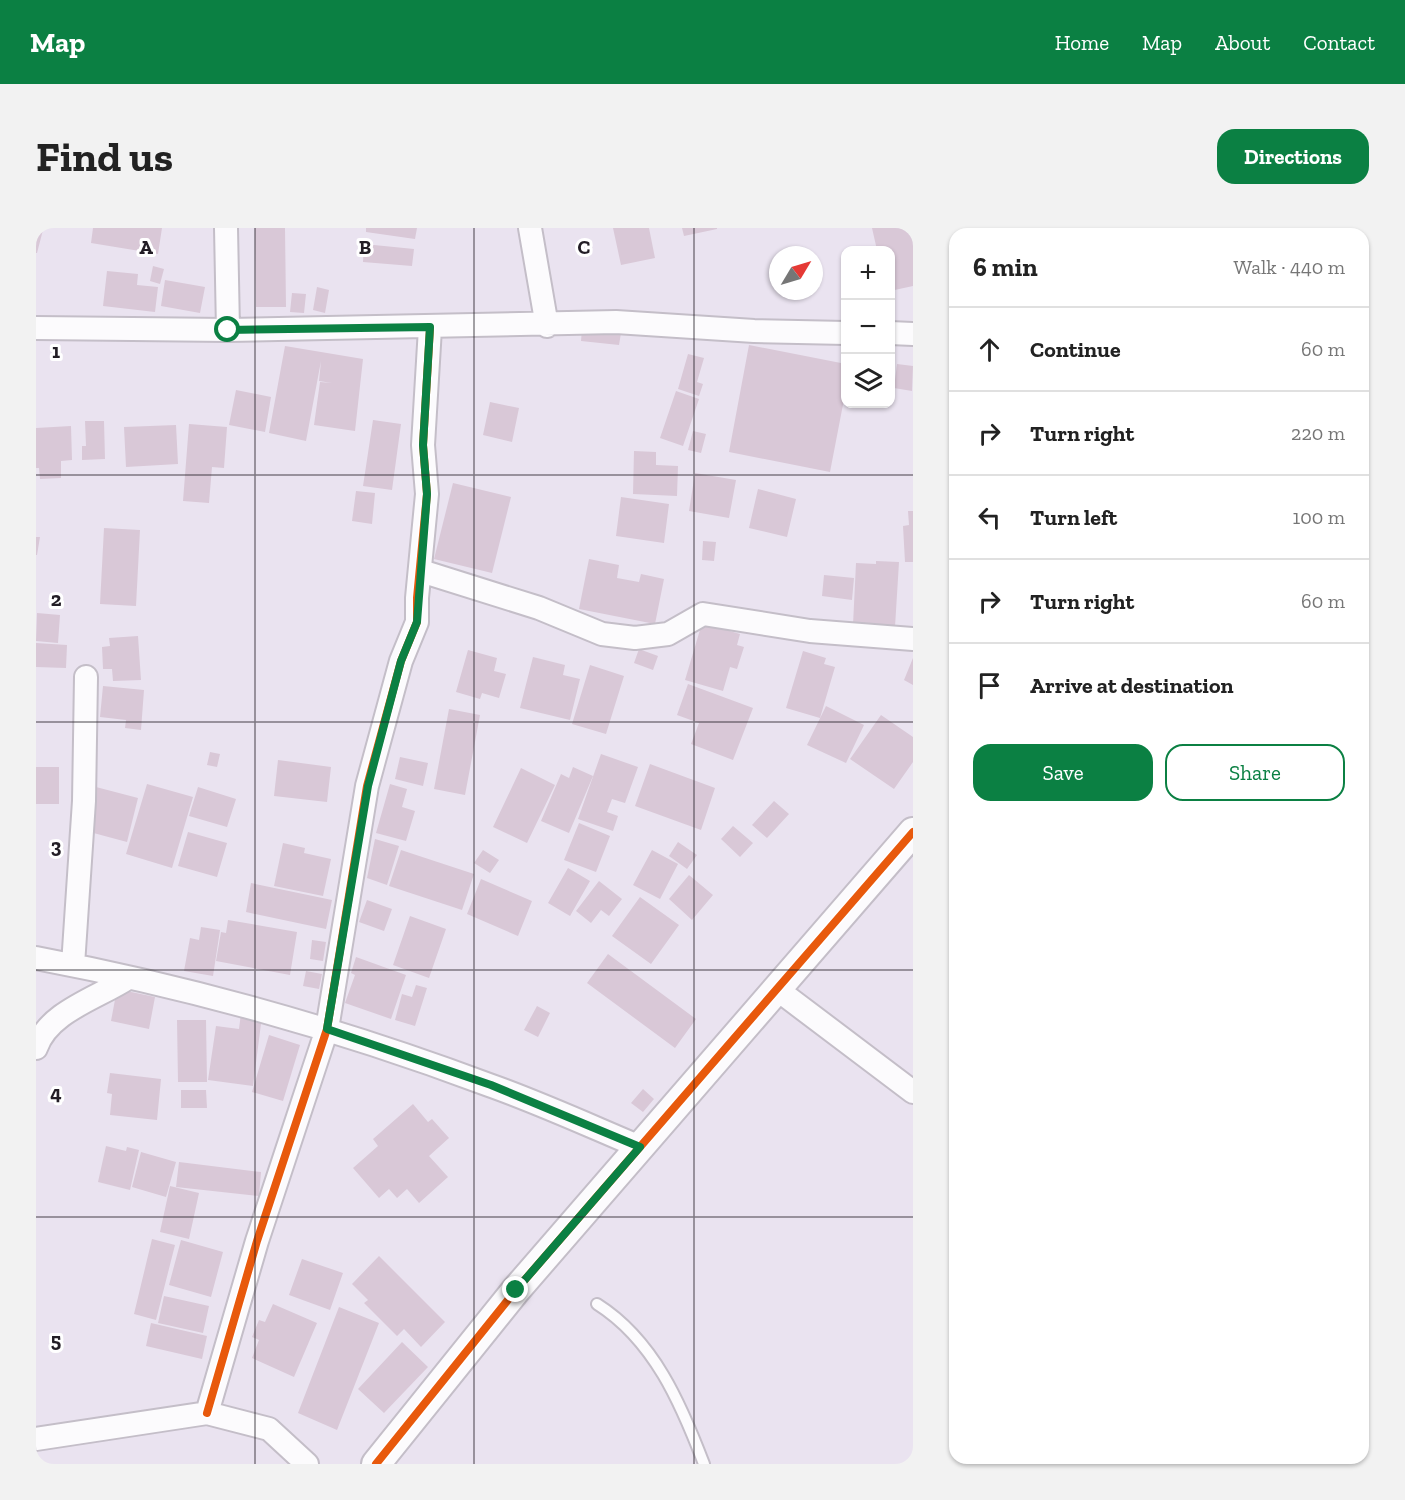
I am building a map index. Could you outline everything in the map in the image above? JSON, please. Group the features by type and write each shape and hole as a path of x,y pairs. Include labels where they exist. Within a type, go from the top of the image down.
{"street":[{"path":"226,228 228,330"},
{"path":"530,228 547,326"},
{"path":"36,328 228,330 547,326 616,322 754,331 841,333"},
{"path":"207,1413 257,1241 327,1029 368,786 401,661 417,622 427,494 423,445 430,327"},
{"path":"895,333 913,334"},
{"path":"421,571 540,608 602,634 634,638 668,634 703,614 810,631 913,639"},
{"path":"73,965 84,801 86,677"},
{"path":"376,1464 516,1290 778,990 913,831"},
{"path":"36,958 128,978 327,1029 491,1085 640,1147"},
{"path":"36,1048 40,1035 59,1018 128,978"},
{"path":"778,990 913,1092"},
{"path":"36,1439 207,1413 269,1429 307,1464"}],"lane":[{"path":"597,1304 616,1316 650,1352 686,1418 704,1464"}],"building":[{"path":"36,228 43,230 37,253 36,253"},
{"path":"93,228 162,228 158,254 91,243"},
{"path":"255,228 285,228 286,307 256,307"},
{"path":"366,228 417,228 415,239 366,232"},
{"path":"613,228 649,228 655,258 621,265"},
{"path":"682,228 717,228 717,229 684,236"},
{"path":"872,228 913,228 913,286 895,290 895,246 876,246"},
{"path":"364,244 414,249 412,266 363,262"},
{"path":"153,266 164,269 160,284 150,281"},
{"path":"107,271 138,274 137,285 158,287 155,312 103,306"},
{"path":"165,280 205,287 200,313 161,306"},
{"path":"317,287 329,290 325,313 313,310"},
{"path":"292,293 306,294 304,313 290,312"},
{"path":"582,329 621,333 619,345 581,341"},
{"path":"749,345 841,363 842,408 830,472 729,452"},
{"path":"285,346 363,359 355,431 314,425 320,382 332,383 319,381 321,361 306,441 269,433"},
{"path":"688,354 704,358 697,382 703,384 699,396 678,389"},
{"path":"897,364 913,366 912,391 895,388"},
{"path":"236,390 271,397 265,432 229,425"},
{"path":"676,391 699,399 683,446 660,438"},
{"path":"490,402 519,408 512,442 483,435"},
{"path":"373,420 401,424 392,490 363,486"},
{"path":"85,421 104,421 105,459 82,460 82,446 86,446"},
{"path":"189,424 227,427 224,468 212,467 209,503 183,501"},
{"path":"176,425 178,464 126,467 124,427"},
{"path":"71,426 72,460 61,461 61,478 40,479 39,468 36,468 36,428"},
{"path":"693,431 706,434 701,453 688,450"},
{"path":"634,451 656,452 656,465 678,466 677,496 633,494"},
{"path":"695,473 736,480 729,518 689,511"},
{"path":"453,483 511,497 492,573 434,559"},
{"path":"758,489 796,499 787,537 749,528"},
{"path":"356,491 375,493 372,524 352,521"},
{"path":"621,497 669,504 664,543 616,536"},
{"path":"908,511 913,511 913,562 905,562 903,526 909,525"},
{"path":"104,528 140,530 136,606 100,604"},
{"path":"36,537 40,537 37,555 36,555"},
{"path":"703,541 716,542 714,561 702,560"},
{"path":"589,559 619,565 617,578 639,582 641,574 664,579 655,624 579,609"},
{"path":"876,561 899,562 895,627 853,625 856,563 876,564"},
{"path":"824,575 854,578 852,600 822,596"},
{"path":"37,613 60,615 58,643 36,641"},
{"path":"702,623 740,634 737,645 744,647 737,669 730,667 723,691 685,680"},
{"path":"138,636 141,680 113,681 112,669 103,669 102,647 110,646 109,638"},
{"path":"36,643 67,645 66,668 36,667"},
{"path":"639,649 658,656 653,670 634,663"},
{"path":"468,650 497,658 494,671 506,674 499,698 482,693 480,699 456,692"},
{"path":"803,651 826,658 824,664 835,667 820,718 786,708"},
{"path":"533,657 565,665 563,675 580,679 570,720 520,708"},
{"path":"913,658 913,685 904,680"},
{"path":"590,665 624,676 606,734 572,724"},
{"path":"688,684 753,708 733,760 691,744 699,723 677,715"},
{"path":"103,686 144,690 141,730 125,728 126,720 100,717"},
{"path":"826,706 864,725 846,763 807,745"},
{"path":"449,709 480,715 465,795 434,789"},
{"path":"881,715 913,737 913,762 894,789 850,759"},
{"path":"210,752 220,754 217,767 207,765"},
{"path":"601,754 638,767 625,803 612,799 607,812 618,816 613,831 578,819"},
{"path":"400,757 428,763 423,786 395,779"},
{"path":"278,760 331,767 327,802 274,796"},
{"path":"650,764 715,788 701,830 635,806"},
{"path":"36,767 59,767 59,804 36,804"},
{"path":"573,767 593,776 569,833 541,821 561,774 569,778"},
{"path":"521,768 555,785 527,843 493,827"},
{"path":"147,784 193,797 172,868 126,854"},
{"path":"390,784 407,789 402,807 415,811 406,841 376,833"},
{"path":"96,787 138,798 127,842 86,831"},
{"path":"198,787 236,799 227,827 189,816"},
{"path":"774,801 789,814 767,838 752,825"},
{"path":"579,823 610,836 596,872 564,860"},
{"path":"733,826 753,843 740,857 721,839"},
{"path":"188,832 227,843 217,877 178,866"},
{"path":"375,839 399,846 387,885 367,878"},
{"path":"678,842 697,855 687,869 669,856"},
{"path":"283,843 305,848 304,853 331,859 323,896 274,886"},
{"path":"401,850 474,874 462,910 389,886"},
{"path":"483,850 499,860 490,873 474,863"},
{"path":"652,850 678,864 660,899 633,885"},
{"path":"568,868 590,881 570,916 548,903"},
{"path":"689,875 713,895 692,920 669,899"},
{"path":"481,879 532,901 518,936 467,914"},
{"path":"599,881 622,899 609,916 601,910 591,923 576,911"},
{"path":"251,883 332,900 326,929 246,912"},
{"path":"640,897 679,925 651,964 612,936"},
{"path":"367,900 392,909 384,931 359,922"},
{"path":"410,916 446,929 429,978 393,965"},
{"path":"228,920 297,932 290,975 216,961 221,932 226,933"},
{"path":"201,927 220,930 213,976 184,971 190,938 199,940"},
{"path":"312,940 326,942 323,961 310,959"},
{"path":"608,954 696,1019 675,1048 587,983"},
{"path":"356,957 406,975 391,1019 345,1003 355,975 351,973"},
{"path":"306,971 322,974 319,989 303,986"},
{"path":"416,985 427,988 415,1026 395,1020 402,994 412,997"},
{"path":"117,989 155,997 149,1029 111,1021"},
{"path":"537,1006 550,1013 538,1037 524,1030"},
{"path":"241,1013 262,1016 253,1086 208,1080 216,1026 239,1029"},
{"path":"177,1020 206,1020 207,1082 178,1082"},
{"path":"269,1035 300,1045 283,1101 252,1092"},
{"path":"110,1073 161,1079 157,1120 110,1115 112,1094 107,1093"},
{"path":"643,1089 654,1099 643,1112 631,1103"},
{"path":"181,1090 206,1090 207,1108 181,1108"},
{"path":"413,1104 428,1122 432,1119 449,1138 429,1156 448,1177 419,1203 407,1189 397,1198 389,1189 379,1198 353,1168 378,1146 373,1139"},
{"path":"106,1146 126,1151 127,1147 139,1150 130,1190 98,1182"},
{"path":"141,1152 176,1162 166,1197 132,1187"},
{"path":"179,1162 261,1172 259,1196 176,1187"},
{"path":"170,1186 199,1193 189,1239 160,1232"},
{"path":"152,1239 175,1245 156,1320 134,1314"},
{"path":"181,1240 223,1252 211,1297 169,1285"},
{"path":"379,1256 445,1322 421,1347 404,1329 397,1336 364,1303 368,1300 352,1284"},
{"path":"302,1259 343,1273 330,1310 289,1295"},
{"path":"164,1296 209,1306 203,1333 158,1323"},
{"path":"273,1304 317,1323 294,1377 252,1358 259,1340 252,1337 259,1320 265,1322"},
{"path":"339,1307 379,1323 337,1430 298,1413"},
{"path":"151,1323 207,1336 202,1359 146,1346"},
{"path":"402,1342 428,1367 384,1413 358,1389"}],"cycle path":[{"path":"207,1413 257,1241 327,1029 367,786 401,661 417,622 417,598 427,494 423,445 430,328"},
{"path":"376,1464 516,1290 913,832"}],"route":[{"path":"228,330 430,327 423,445 427,494 417,598 417,622 401,661 368,786 327,1029 491,1085 640,1147 516,1290"}]}
